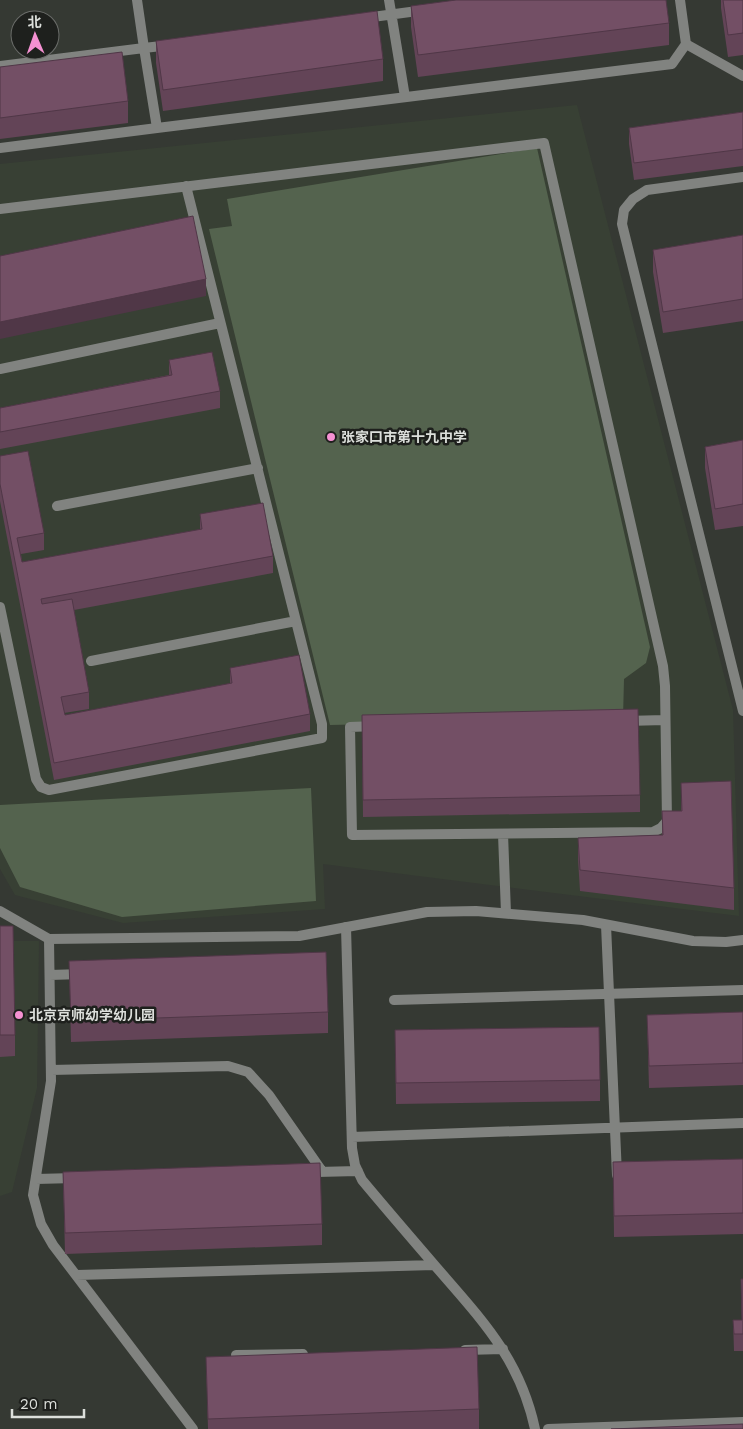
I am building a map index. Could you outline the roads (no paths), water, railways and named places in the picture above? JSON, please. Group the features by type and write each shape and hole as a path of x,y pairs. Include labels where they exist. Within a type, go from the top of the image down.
{"street":[{"path":"137,0 157,128"},
{"path":"389,0 405,97"},
{"path":"0,148 672,64 686,44 680,0"},
{"path":"352,20 438,8"},
{"path":"0,66 184,43"},
{"path":"686,44 743,76"},
{"path":"0,209 544,143 663,666 666,720 667,821 661,828 653,832 352,835 350,727 390,726"},
{"path":"743,176 647,190 633,199 624,210 622,224 743,711"},
{"path":"0,607 36,779 41,787 49,790 322,738 322,724 186,186"},
{"path":"0,369 220,322"},
{"path":"58,506 258,468"},
{"path":"91,661 296,621"},
{"path":"616,721 666,720"},
{"path":"503,834 506,913"},
{"path":"0,911 50,939 299,936 427,912 476,911 583,920 693,941 726,942 743,940"},
{"path":"606,925 616,1175 626,1174"},
{"path":"346,927 352,1137 355,1165 362,1180 484,1322 503,1349 524,1388 535,1429"},
{"path":"50,939 51,1081 33,1195 41,1224 52,1245 77,1275 192,1429"},
{"path":"50,975 88,974"},
{"path":"394,1000 743,990"},
{"path":"51,1070 228,1066 248,1072 269,1095 322,1172"},
{"path":"352,1137 743,1123"},
{"path":"302,1172 358,1171"},
{"path":"36,1179 85,1178"},
{"path":"77,1275 434,1265"},
{"path":"454,1350 503,1349"},
{"path":"236,1355 315,1354"},
{"path":"548,1429 743,1422"}],"place":[{"name":"张家口市第十九中学","path":"331,437"},
{"name":"北京京师幼学幼儿园","path":"19,1015"}]}
